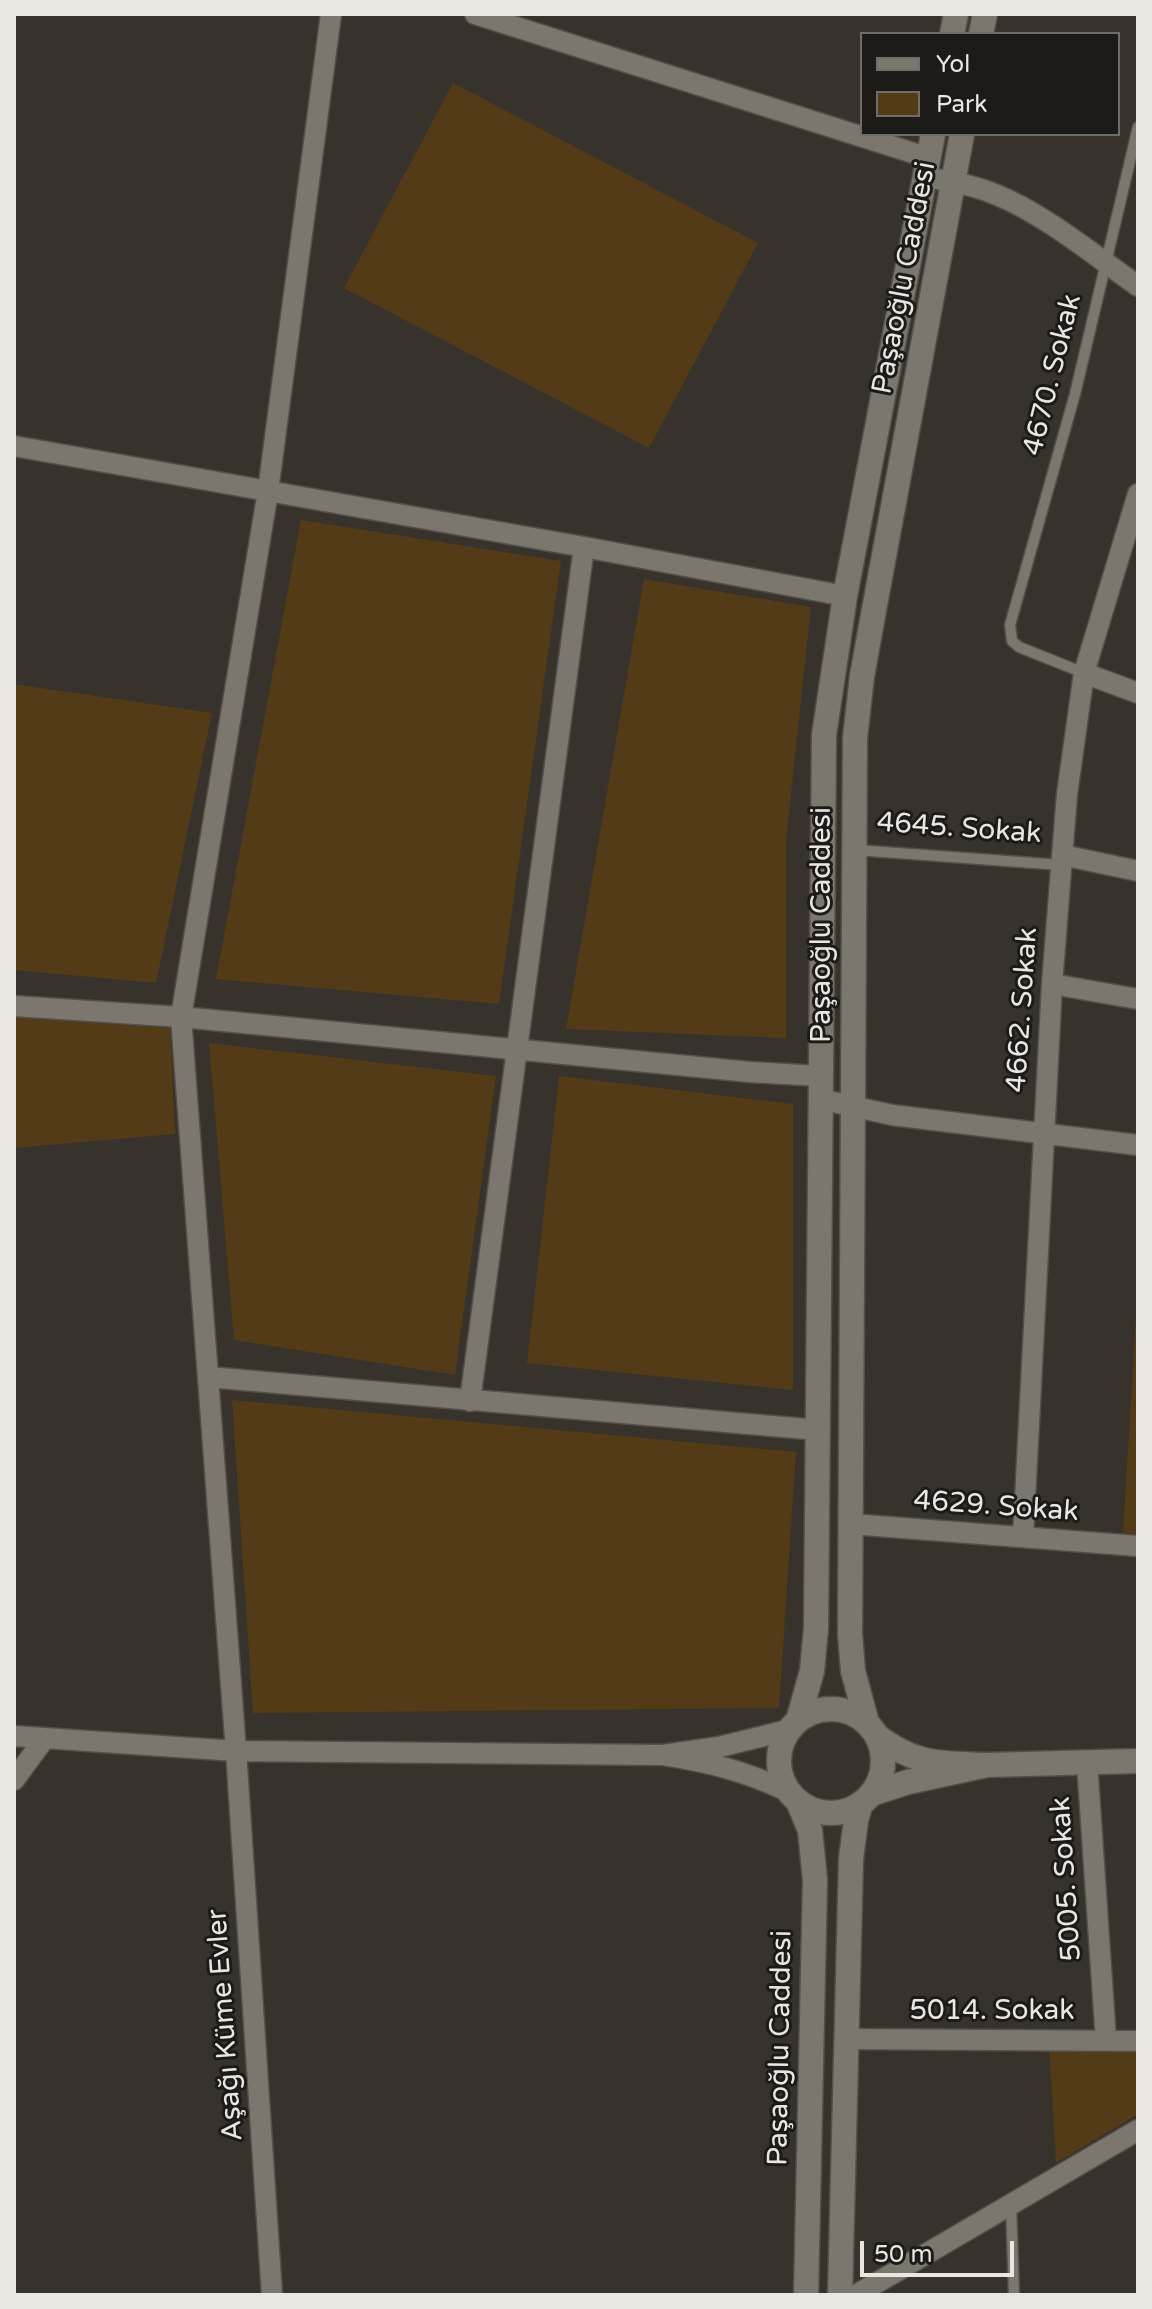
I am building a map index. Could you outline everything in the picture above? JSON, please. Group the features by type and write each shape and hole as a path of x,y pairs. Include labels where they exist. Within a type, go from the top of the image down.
{"street":[{"name":"Aşağı Küme Evler","path":"272,2295 236,1751 181,1017 268,491 331,14"},
{"path":"475,14 860,134"},
{"path":"865,136 929,156 954,182 998,195 1027,210 1138,286"},
{"name":"Paşaoğlu Caddesi","path":"872,1729 858,1695 851,1655 855,738 862,676 962,136"},
{"name":"Paşaoğlu Caddesi","path":"793,1726 806,1696 814,1652 824,735 845,596 929,156"},
{"path":"14,446 845,596"},
{"name":"4662. Sokak","path":"1023,1537 1052,984 1067,794 1084,673 1138,497"},
{"path":"470,1401 584,547"},
{"path":"1084,673 1138,693"},
{"name":"4645. Sokak","path":"1062,860 1138,871"},
{"path":"1052,984 1138,999"},
{"path":"14,1006 181,1017 750,1072 820,1087 852,1107 892,1115 1138,1145"},
{"path":"208,1377 818,1430"},
{"name":"4629. Sokak","path":"851,1524 1138,1546"},
{"path":"793,1798 779,1775 778,1757 783,1739 805,1715 821,1709 854,1713 913,1759 987,1765 1138,1761"},
{"path":"14,1736 236,1751 663,1755 719,1747 793,1726"},
{"path":"840,2295 851,1859 856,1820 883,1769 883,1752 872,1729"},
{"path":"14,1780 45,1738"},
{"path":"663,1755 752,1775 816,1812 834,1814 851,1810 866,1799 921,1778 987,1765"},
{"name":"5005. Sokak","path":"1087,1762 1106,2041"},
{"name":"Paşaoğlu Caddesi","path":"793,1798 810,1830 815,1880 806,2295"},
{"name":"5014. Sokak","path":"846,2039 1138,2041"},
{"path":"856,2295 1138,2130"}],"lane":[{"name":"4670. Sokak","path":"1084,673 1019,647 1012,641 1011,617 1047,497 1138,127"},
{"name":"4645. Sokak","path":"854,850 1062,860"},
{"path":"1011,2205 1014,2295"}],"green space":[{"path":"453,83 758,243 649,448 344,288"},
{"path":"301,520 561,561 499,1004 216,979"},
{"path":"644,579 811,607 786,840 786,1038 566,1029"},
{"path":"14,684 212,713 156,983 14,970"},
{"path":"14,1017 170,1028 175,1134 14,1148"},
{"path":"209,1043 496,1076 455,1375 234,1340"},
{"path":"559,1076 793,1104 793,1390 527,1363"},
{"path":"1138,1284 1138,1534 1123,1533"},
{"path":"232,1400 796,1452 779,1708 253,1713"},
{"path":"1138,2042 1138,2114 1056,2163 1049,2046"}]}
